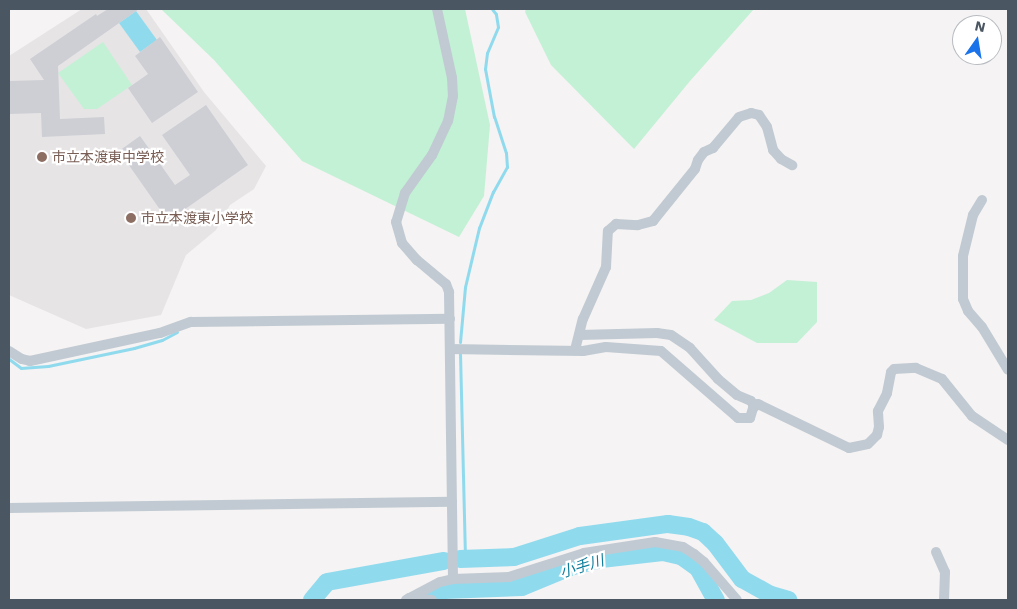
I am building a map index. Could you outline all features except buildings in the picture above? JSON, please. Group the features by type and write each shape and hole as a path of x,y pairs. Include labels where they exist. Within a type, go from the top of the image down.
{"street":[{"path":"437,9 452,78 452,104 448,121 436,146 406,193 396,222 402,243 417,260 446,284 449,292 453,580"},
{"path":"575,350 583,319 606,267 608,231 616,224 638,225 653,221 695,170 698,160 704,152 713,148 739,117 751,113 759,115 767,127 773,150 781,159 792,165"},
{"path":"982,200 973,214 963,256 963,299 968,311 982,327 1008,370"},
{"path":"9,350 22,359 30,361 160,333 190,322 450,319"},
{"path":"579,334 648,333 670,335 690,348 718,379 754,406 763,406 849,448 858,448 868,444 877,435 879,427 878,411 887,393 891,372 894,369 916,368 942,379 972,416 1008,440"},
{"path":"450,349 575,350 583,352 606,347 661,351 738,418 750,418 754,406"},
{"path":"9,508 452,502"},
{"path":"407,599 425,588 453,580 509,577 584,553 655,542 683,547 694,554 704,562 737,600"},
{"path":"936,552 944,572 944,600"},
{"path":"407,599 432,600"}],"shaded area":[{"path":"82,9 146,9 204,92 266,166 254,189 230,205 216,230 186,255 161,315 86,329 9,295 9,56"}],"green space":[{"path":"161,9 465,9 490,125 484,196 459,237 302,161 214,60"},
{"path":"526,9 754,9 690,81 634,149 551,65 525,12"},
{"path":"103,42 132,85 97,109 84,109 58,73"},
{"path":"787,280 817,282 817,322 797,343 757,343 714,320 732,301 751,300 769,293"}],"water":[{"path":"136,11 157,40 140,52 119,23"}],"waterway":[{"path":"460,342 465,287 479,228 493,192 507,167 506,153 494,117 485,69 487,53 498,27 496,14 492,9"},
{"path":"9,359 21,368 48,366 134,348 162,340 177,332"},
{"path":"460,353 465,558"},
{"path":"460,559 514,557 580,536 668,524 689,527 703,532 715,543 742,579 771,595 788,600"},
{"name":"小手川","path":"431,600 433,596 444,590 522,587 573,566 601,559 663,552 681,556 698,568 716,600"},
{"path":"312,600 327,582 444,561"}],"place":[{"name":"市立本渡東中学校","path":"42,157"},
{"name":"市立本渡東小学校","path":"131,218"}]}
